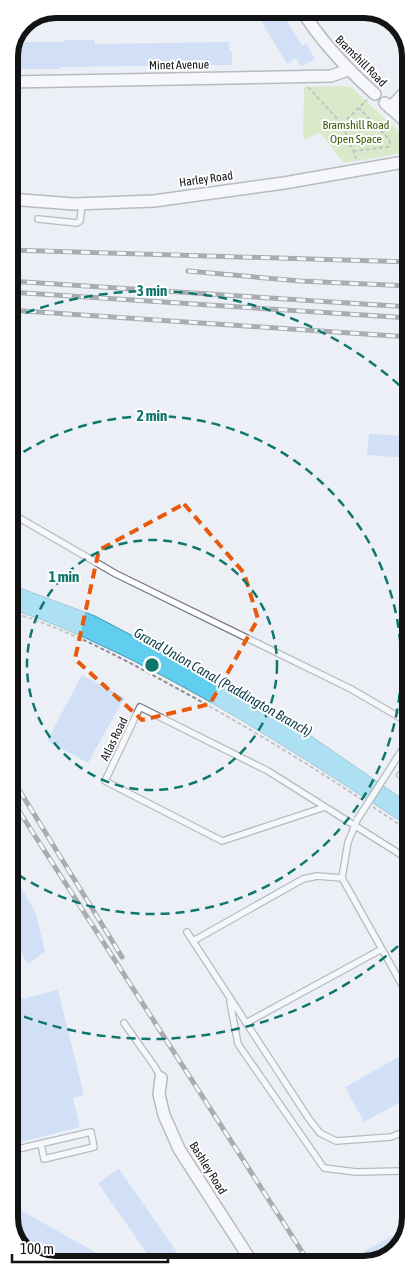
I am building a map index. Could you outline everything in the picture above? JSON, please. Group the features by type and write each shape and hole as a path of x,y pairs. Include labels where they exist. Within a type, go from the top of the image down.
{"street":[{"name":"Bramshill Road","path":"307,18 322,41 372,96"},
{"name":"Minet Avenue","path":"17,82 331,76 348,70"},
{"path":"388,105 402,94"},
{"name":"Bramshill Road","path":"388,105 402,118"},
{"name":"Harley Road","path":"17,200 82,204 154,201 284,183 402,162"},
{"name":"Bashley Road","path":"161,1078 159,1094 164,1115 175,1142 248,1256"}],"lane":[{"name":"Bramshill Road","path":"372,96 388,105"},
{"path":"38,219 76,223 80,221 82,204"},
{"path":"17,517 116,574 351,689 402,719"},
{"name":"Atlas Road","path":"325,807 222,841 105,781 140,707 268,771 325,807 356,822 402,855"},
{"path":"402,750 356,822 348,842 342,878 402,985"},
{"path":"193,940 303,879 317,876 342,878"},
{"path":"187,932 320,1133 336,1141 391,1137 402,1133"},
{"path":"246,1023 382,949"},
{"path":"230,997 238,1044 324,1168 356,1172 402,1171"},
{"path":"124,1023 161,1078"},
{"path":"17,1149 91,1132 94,1147 44,1159 41,1144"}],"path":[{"path":"306,85 342,124 358,162"},
{"path":"342,124 372,96"},
{"path":"353,151 388,146 390,144 389,139 359,108"},
{"path":"17,614 84,640 146,671 268,740 365,802"},
{"path":"372,807 402,826"}],"highlighted area":[{"path":"184,504 244,573 258,619 210,704 142,720 75,659 99,550"}],"green space":[{"name":"Bramshill Road Open Space","path":"304,87 351,87 402,135 402,153 344,163 320,133 306,139 303,138"}],"water":[{"path":"17,587 95,616 285,718 402,799 402,822 272,739 201,697 128,658 40,619 17,611"}],"building":[{"path":"259,18 285,18 302,46 306,43 315,59 301,67 296,58 287,64"},
{"path":"64,40 95,40 95,44 229,42 229,51 232,51 232,65 17,69 20,42 64,42"},
{"path":"369,434 402,436 402,457 367,455"},
{"path":"82,675 124,698 88,763 47,741"},
{"path":"17,881 36,913 45,952 28,964 17,947"},
{"path":"58,990 84,1095 73,1098 80,1127 17,1143 17,1000"},
{"path":"402,1055 402,1101 364,1122 345,1087"},
{"path":"119,1169 180,1256 149,1256 98,1183"},
{"path":"22,1211 102,1256 53,1256 37,1251 21,1235 17,1219"},
{"path":"394,1235 396,1239 381,1253 356,1256"}],"railway":[{"path":"17,250 402,262"},
{"path":"188,271 300,281 402,286"},
{"path":"17,282 402,306"},
{"path":"17,293 402,317"},
{"path":"17,311 402,336"},
{"path":"17,786 122,957"},
{"path":"17,808 305,1256"}],"water label":[{"name":"Grand Union Canal (Paddington Branch)","path":"223,682"}]}
